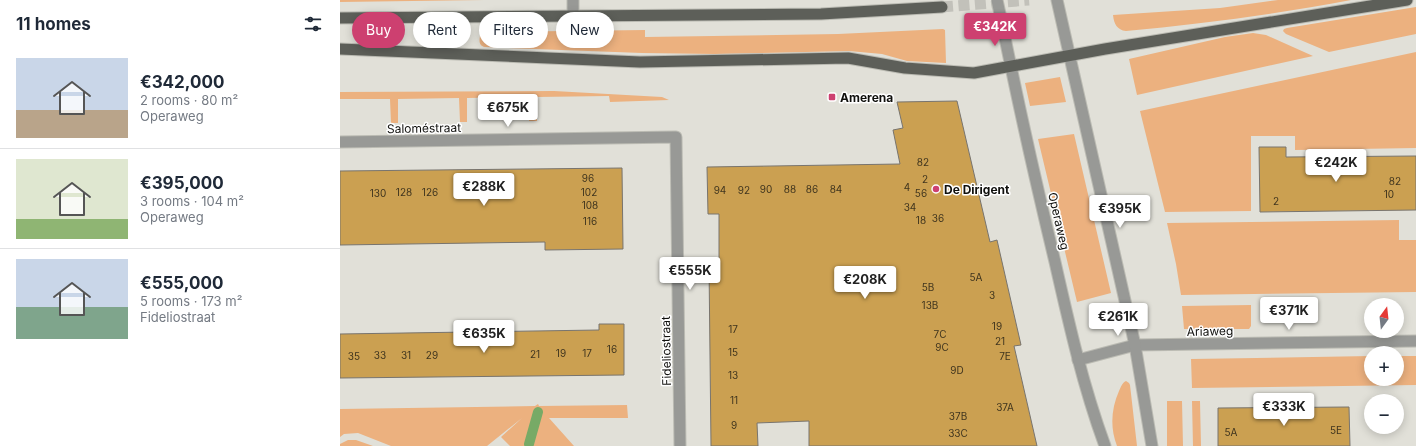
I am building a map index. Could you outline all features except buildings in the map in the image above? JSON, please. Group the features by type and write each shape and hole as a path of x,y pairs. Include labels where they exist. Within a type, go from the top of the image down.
{"main road":[{"path":"340,49 640,62 848,58 911,68 974,73 1070,55 1407,0"},
{"path":"614,16 820,14 942,7"},
{"path":"340,18 556,16"}],"street":[{"path":"573,0 573,12"},
{"name":"Operaweg","path":"996,0 1021,119 1078,360 1093,415 1105,446"},
{"path":"1057,0 1135,345 1152,446"},
{"name":"Saloméstraat","path":"340,142 676,136"},
{"name":"Fideliostraat","path":"676,136 680,446"},
{"name":"Ariaweg","path":"1078,360 1135,345 1416,341"}],"shaded area":[{"path":"340,0 484,0 340,2"},
{"path":"1278,0 1351,0 1239,18 1126,31 1116,26 1113,15 1220,8"},
{"path":"1416,7 1416,34 1329,52 1286,34 1283,31 1287,28"},
{"path":"943,29 945,30 946,63 907,61 882,54 849,51 715,54 511,48 548,48 548,31 556,31 556,48 614,48 614,30 645,30 645,37 838,34"},
{"path":"1253,33 1266,35 1313,56 1137,95 1129,59 1225,37"},
{"path":"1416,52 1416,148 1295,150 1295,136 1251,136 1251,211 1165,212 1140,111"},
{"path":"1060,77 1066,102 1030,106 1025,83"},
{"path":"554,91 662,97 669,100 610,102 609,96 537,97 537,121 529,121 529,97 467,98 467,122 460,122 459,98 398,99 398,123 391,123 390,99 340,99 340,92"},
{"path":"1074,134 1111,293 1077,302 1038,139"},
{"path":"1399,220 1399,240 1416,240 1416,292 1181,295 1167,223"},
{"path":"1251,305 1251,326 1249,329 1184,329 1182,306"},
{"path":"1364,356 1364,386 1192,388 1191,359"},
{"path":"1404,356 1416,356 1416,385 1404,385"},
{"path":"1126,381 1130,385 1137,446 1117,446 1113,432 1112,418 1114,405 1121,387"},
{"path":"1167,401 1182,401 1183,446 1167,446"},
{"path":"1192,401 1200,401 1201,446 1193,446"},
{"path":"538,404 539,406 627,405 628,418 549,418 574,446 510,446 501,437 522,418 487,446 391,446 358,433 344,434 340,437 340,409 535,406"},
{"path":"348,440 356,440 373,446 340,446 340,444"}],"waterway":[{"path":"529,444 538,412"}],"tunnel":[{"path":"942,7 1029,0"}],"place":[{"name":"Amerena","path":"832,97"},
{"name":"De Dirigent","path":"936,189"}]}
